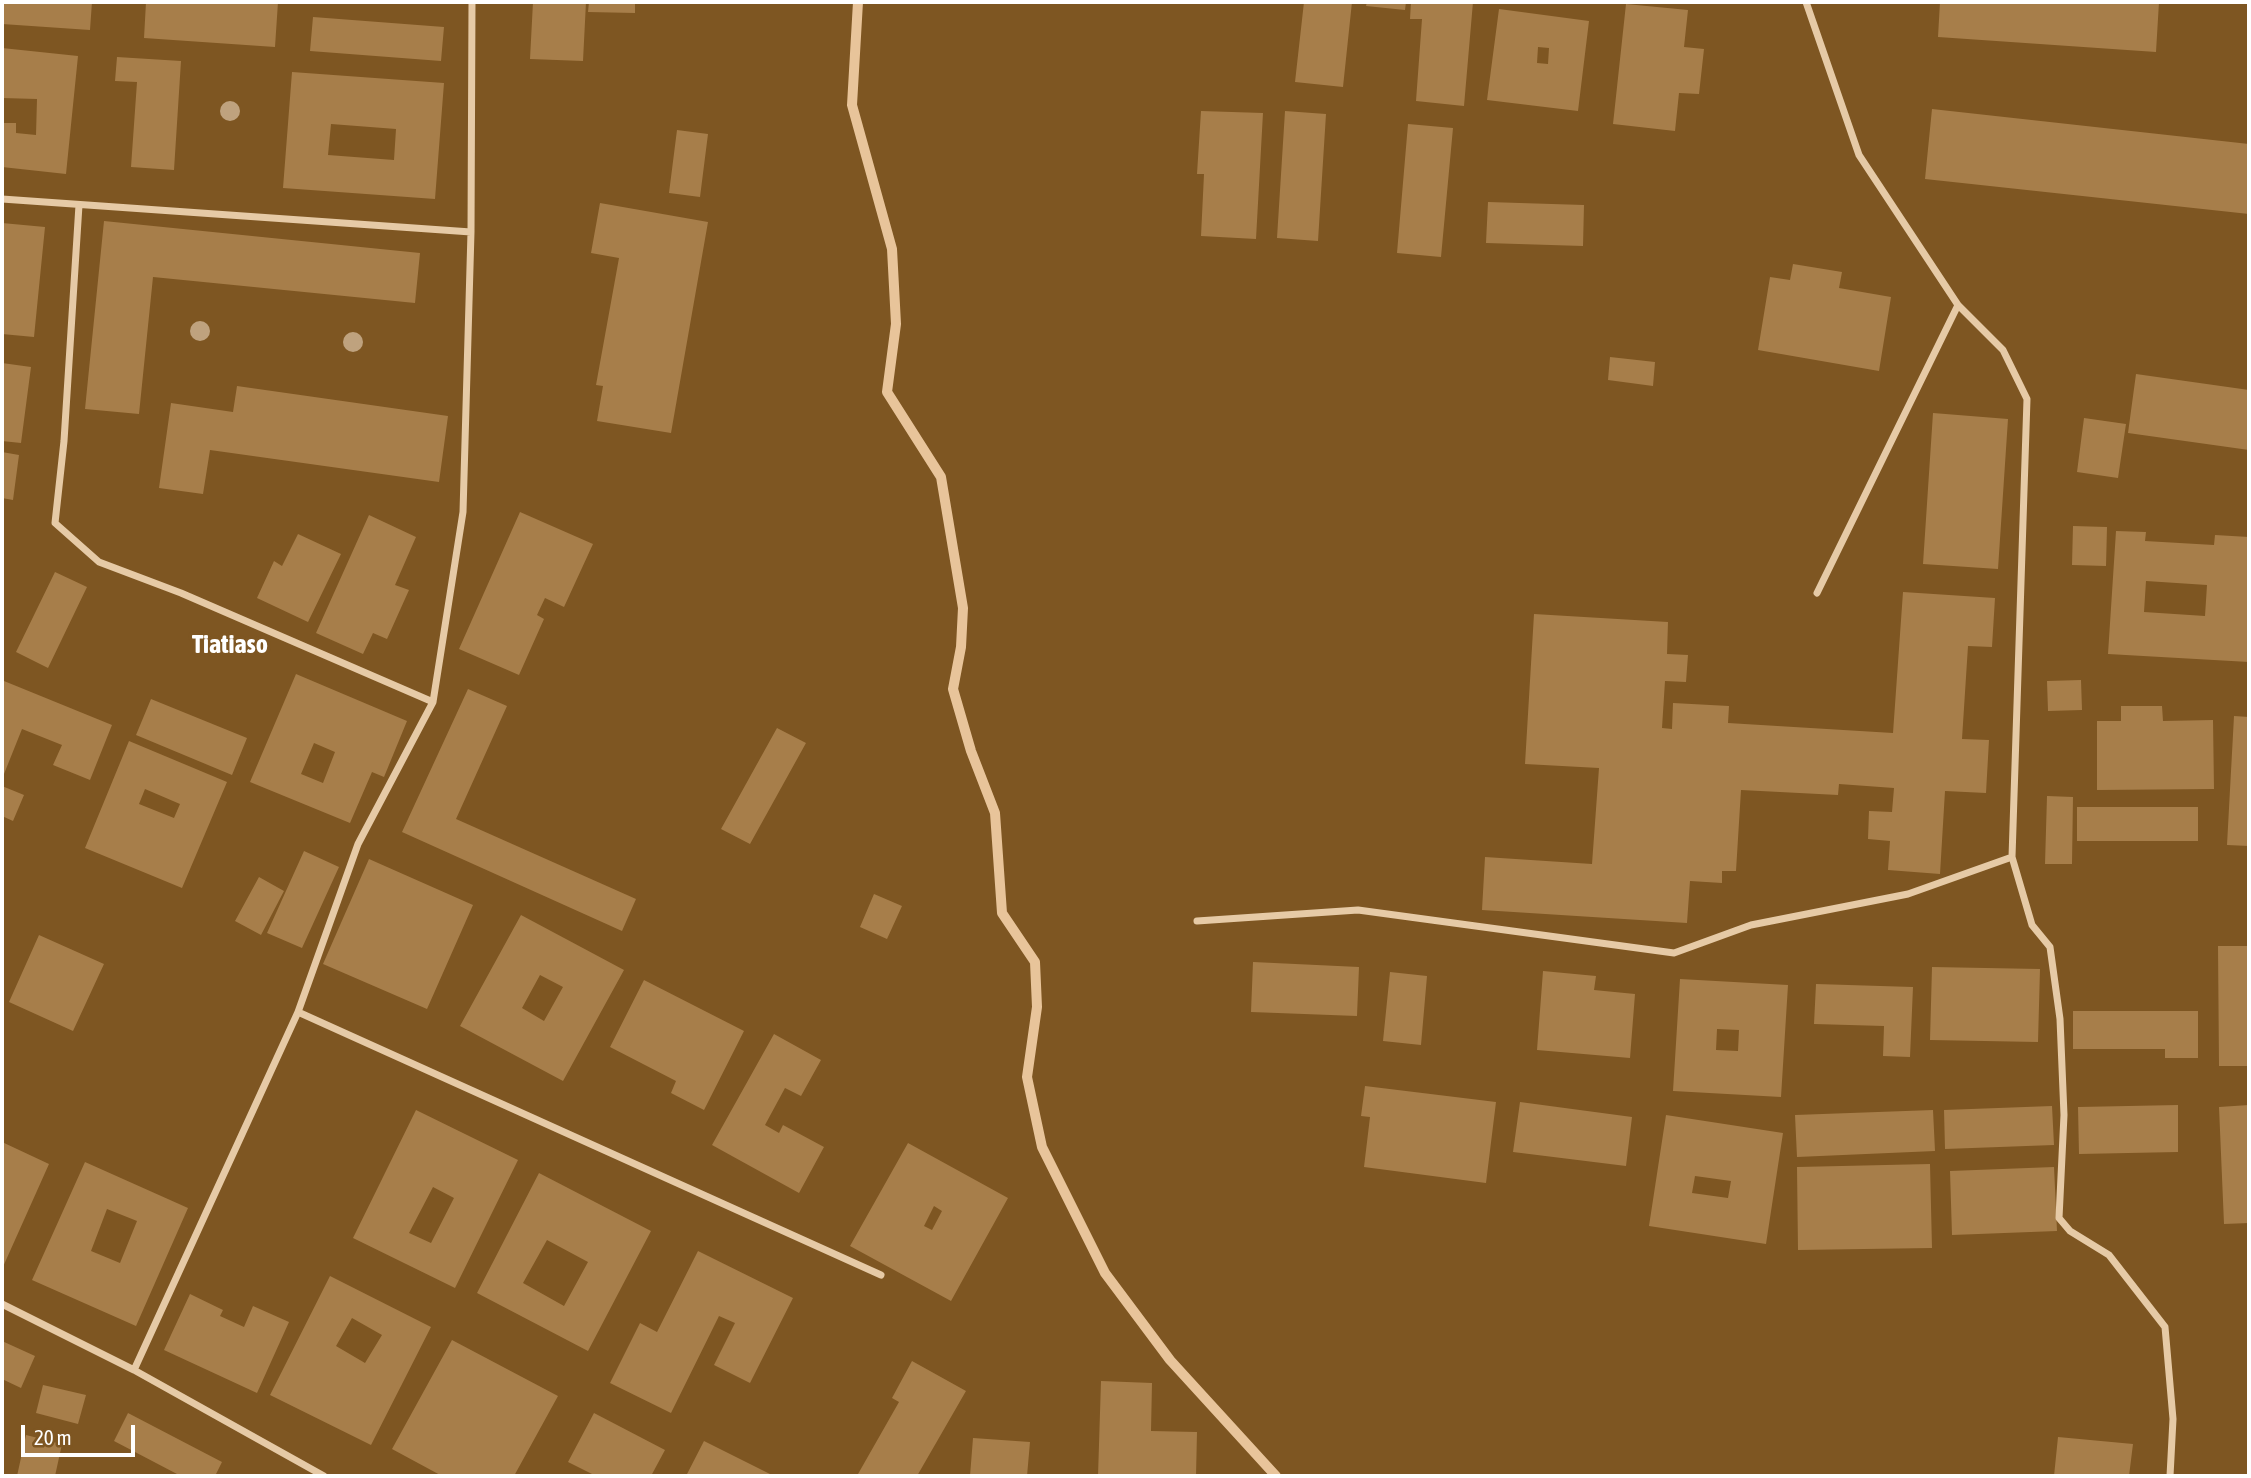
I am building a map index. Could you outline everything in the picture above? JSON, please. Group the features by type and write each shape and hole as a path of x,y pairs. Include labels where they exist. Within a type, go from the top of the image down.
{"street":[{"path":"134,1370 298,1012 358,844 433,702 463,512 471,233 472,2"},
{"path":"1806,2 1859,155 1958,305 2003,350 2027,399 2012,858 2032,925 2050,947 2060,1019 2064,1115 2059,1218 2070,1231 2109,1255 2165,1327 2173,1419 2170,1476"},
{"path":"2,200 471,233"},
{"path":"79,205 64,442 55,523 99,562 181,593 433,702"},
{"path":"1817,593 1958,305"},
{"path":"1198,922 1358,909 1674,953 1751,925 1908,894 2012,858"},
{"path":"298,1012 881,1275"},
{"path":"2,1304 134,1370 324,1476"}],"building":[{"path":"2,2 92,2 90,30 2,24"},
{"path":"146,2 278,2 275,47 144,38"},
{"path":"533,2 586,2 583,61 530,59"},
{"path":"589,2 635,2 635,13 588,12"},
{"path":"1304,2 1352,2 1343,87 1295,82"},
{"path":"1367,2 1406,2 1405,10 1366,6"},
{"path":"1411,2 1473,2 1464,106 1416,101 1422,19 1410,19"},
{"path":"1940,2 2159,2 2156,52 1938,37"},
{"path":"1626,4 1688,10 1684,47 1704,49 1699,94 1679,93 1675,131 1613,124"},
{"path":"1499,9 1589,21 1578,111 1487,100","holes":["1538,47 1549,48 1548,64 1537,63"]},
{"path":"313,17 444,27 441,61 310,51"},
{"path":"2,48 78,56 66,174 2,167 2,123 16,123 16,133 36,135 37,99 2,98"},
{"path":"117,57 181,61 174,170 131,167 137,82 115,81"},
{"path":"292,72 444,83 435,199 283,188","holes":["331,124 396,129 394,160 328,155"]},
{"path":"1932,109 2249,144 2249,214 1925,179"},
{"path":"1201,111 1263,113 1256,239 1201,236 1204,174 1197,174"},
{"path":"1285,111 1326,114 1318,241 1277,238"},
{"path":"1408,124 1453,128 1441,257 1397,253"},
{"path":"677,130 708,134 700,197 669,193"},
{"path":"1488,202 1584,205 1583,246 1486,243"},
{"path":"600,203 708,222 671,433 597,421 603,386 596,385 619,258 591,253"},
{"path":"104,221 420,253 415,303 153,277 139,414 85,409"},
{"path":"2,223 45,227 34,337 2,334"},
{"path":"1793,264 1842,272 1839,288 1891,297 1879,371 1758,350 1770,277 1790,280"},
{"path":"1610,357 1655,362 1653,386 1608,380"},
{"path":"2,363 31,367 21,443 2,441"},
{"path":"2136,374 2249,390 2249,450 2128,433"},
{"path":"237,386 448,416 439,482 210,450 203,494 159,488 171,403 233,412"},
{"path":"1933,413 2008,419 1998,569 1923,564"},
{"path":"2084,418 2126,424 2118,478 2077,472"},
{"path":"2,452 19,455 13,500 2,498"},
{"path":"520,512 593,544 564,607 545,598 537,615 544,619 519,675 459,649"},
{"path":"369,515 416,537 395,585 409,590 387,639 373,633 363,654 316,633"},
{"path":"2073,526 2107,527 2106,566 2072,565"},
{"path":"2116,531 2146,532 2145,541 2214,545 2215,535 2249,537 2249,662 2108,654","holes":["2146,581 2207,585 2205,616 2144,612"]},
{"path":"298,534 341,554 308,622 257,598 274,561 282,566"},
{"path":"55,572 87,587 48,668 16,652"},
{"path":"1903,592 1995,598 1992,647 1968,646 1962,739 1989,740 1986,793 1945,791 1940,874 1888,870 1890,841 1868,839 1869,811 1892,812 1894,788 1839,784 1838,795 1741,790 1736,871 1722,871 1722,883 1690,881 1687,923 1482,910 1485,857 1592,864 1599,768 1525,764 1534,614 1668,622 1667,654 1688,655 1686,682 1665,681 1662,728 1672,729 1673,703 1729,706 1728,723 1893,733"},
{"path":"296,674 407,721 384,777 372,772 350,823 250,782","holes":["314,743 335,752 323,783 301,774"]},
{"path":"2081,680 2082,710 2048,711 2047,681"},
{"path":"4,681 112,725 90,780 53,765 62,745 22,729 2,779"},
{"path":"468,689 507,706 456,819 636,899 622,931 402,832"},
{"path":"151,699 247,738 232,775 136,735"},
{"path":"2121,706 2162,706 2163,721 2213,720 2214,789 2097,790 2097,721 2121,721"},
{"path":"2234,716 2249,717 2249,846 2227,845"},
{"path":"777,728 806,743 750,844 721,829"},
{"path":"129,741 227,782 182,888 85,848","holes":["145,789 180,804 174,818 139,804"]},
{"path":"2,786 24,795 13,821 2,816"},
{"path":"2047,796 2073,797 2072,864 2045,864"},
{"path":"2077,807 2198,807 2198,841 2077,841"},
{"path":"304,851 339,867 302,948 267,933"},
{"path":"369,859 473,905 427,1009 323,964"},
{"path":"259,877 284,891 261,935 235,921"},
{"path":"874,894 902,906 887,939 860,927"},
{"path":"521,915 624,970 563,1081 460,1026","holes":["540,975 563,987 544,1021 522,1008"]},
{"path":"39,935 104,964 73,1031 9,1002"},
{"path":"2218,946 2249,946 2249,1066 2219,1066"},
{"path":"1253,962 1359,967 1357,1016 1251,1012"},
{"path":"1932,967 2040,969 2038,1042 1930,1040"},
{"path":"1543,971 1596,976 1594,990 1635,994 1630,1058 1537,1050"},
{"path":"1390,972 1427,976 1421,1045 1383,1041"},
{"path":"1680,979 1788,985 1781,1097 1673,1091","holes":["1717,1029 1739,1030 1738,1051 1716,1050"]},
{"path":"644,980 744,1031 704,1110 671,1093 676,1081 610,1047"},
{"path":"1816,984 1913,987 1910,1057 1883,1056 1884,1026 1814,1024"},
{"path":"2073,1011 2198,1011 2198,1058 2165,1058 2165,1049 2073,1049"},
{"path":"774,1034 821,1060 801,1096 785,1088 765,1125 779,1133 783,1125 824,1147 799,1193 712,1145"},
{"path":"1365,1086 1496,1102 1486,1183 1364,1167 1370,1117 1361,1116"},
{"path":"1520,1102 1632,1117 1626,1166 1513,1152"},
{"path":"2178,1105 2178,1152 2079,1154 2078,1107"},
{"path":"2249,1105 2249,1223 2224,1224 2219,1107"},
{"path":"2052,1106 2054,1145 1945,1149 1944,1110"},
{"path":"416,1110 518,1160 455,1288 353,1238","holes":["433,1187 454,1198 431,1243 409,1233"]},
{"path":"1933,1110 1935,1151 1797,1157 1795,1115"},
{"path":"1666,1115 1783,1133 1766,1244 1649,1226","holes":["1695,1176 1731,1181 1728,1198 1692,1193"]},
{"path":"2,1142 49,1164 2,1269"},
{"path":"908,1143 1008,1198 951,1301 850,1246","holes":["934,1206 942,1211 932,1230 924,1226"]},
{"path":"85,1162 188,1208 136,1326 32,1280","holes":["107,1209 137,1221 120,1263 91,1251"]},
{"path":"1930,1164 1932,1248 1798,1250 1797,1167"},
{"path":"2054,1167 2057,1231 1952,1235 1950,1171"},
{"path":"539,1173 651,1231 588,1351 477,1293","holes":["547,1240 588,1262 564,1306 523,1283"]},
{"path":"698,1251 793,1298 750,1383 714,1365 735,1323 719,1316 671,1413 610,1383 640,1323 657,1332"},
{"path":"330,1276 431,1327 371,1445 270,1395","holes":["352,1318 382,1335 365,1363 336,1346"]},
{"path":"190,1294 223,1310 220,1316 244,1327 253,1306 289,1322 257,1393 164,1350"},
{"path":"452,1340 558,1396 514,1476 442,1476 392,1449"},
{"path":"2,1341 35,1356 21,1388 2,1379"},
{"path":"912,1361 966,1391 917,1476 862,1476 858,1474 899,1402 892,1398"},
{"path":"1101,1381 1152,1383 1151,1431 1197,1432 1196,1476 1098,1476"},
{"path":"43,1385 86,1395 78,1424 36,1413"},
{"path":"128,1413 222,1462 215,1476 176,1476 177,1474 114,1441"},
{"path":"594,1413 665,1450 651,1476 596,1476 568,1462"},
{"path":"26,1435 62,1444 55,1476 17,1476"},
{"path":"2058,1437 2133,1444 2129,1476 2054,1476"},
{"path":"973,1438 1030,1442 1027,1476 970,1476"},
{"path":"704,1441 774,1476 686,1476"}],"waterway":[{"path":"858,2 852,105 892,249 896,324 887,392 941,477 963,608 961,647 953,689 971,751 995,813 1002,913 1035,962 1037,1007 1027,1077 1042,1147 1105,1273 1170,1360 1276,1476"}],"district":[{"name":"Tiatiaso","path":"230,645"}]}
